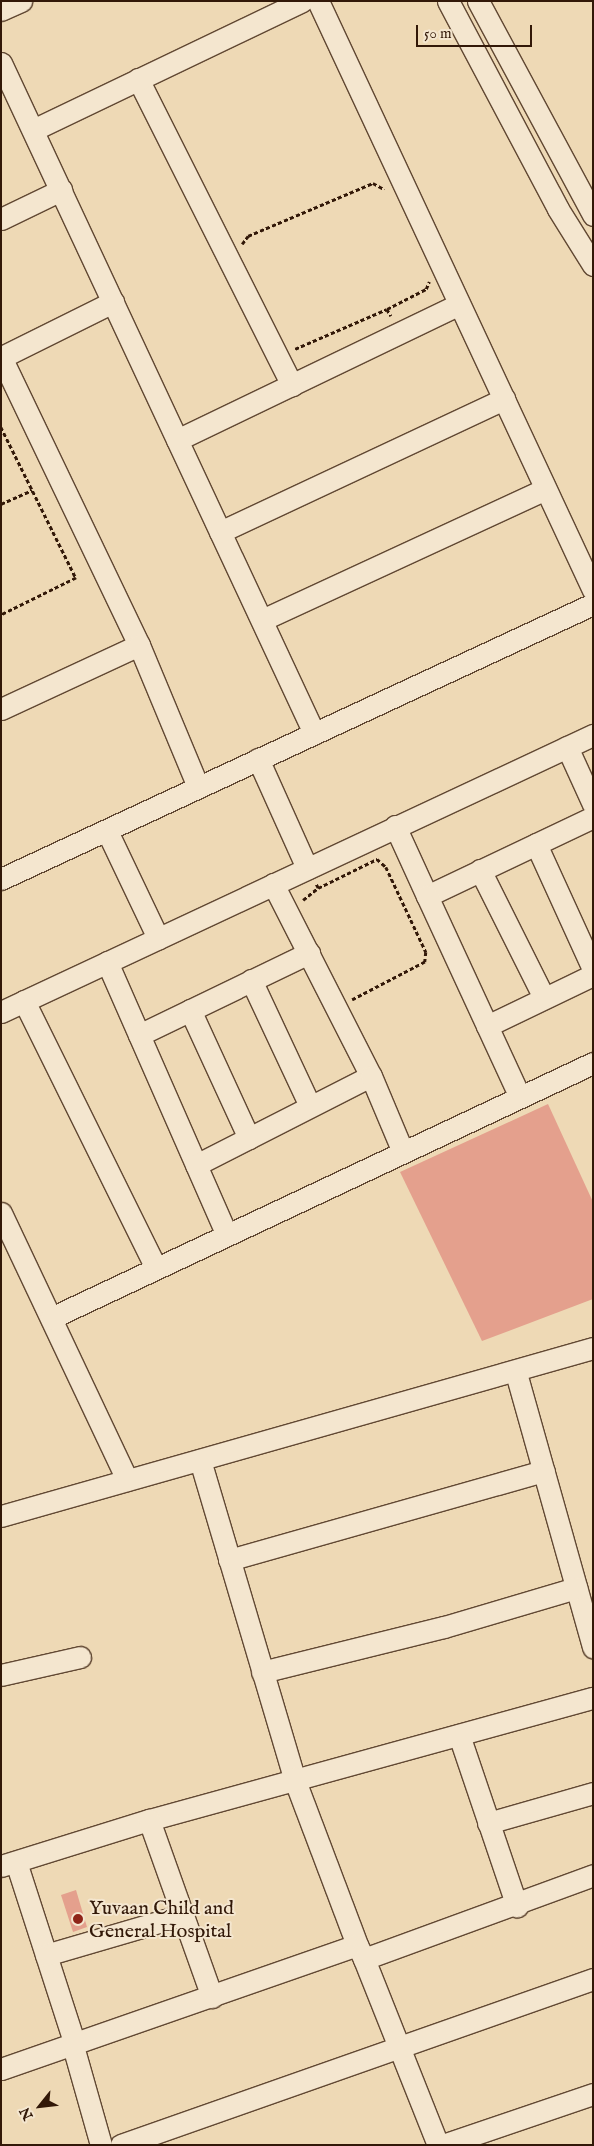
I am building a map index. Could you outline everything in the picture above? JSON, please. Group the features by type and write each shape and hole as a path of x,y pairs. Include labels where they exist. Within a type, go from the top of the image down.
{"street":[{"path":"1,10 21,1"},
{"path":"33,130 302,1"},
{"path":"318,1 593,590"},
{"path":"448,1 558,209 593,265"},
{"path":"478,1 593,215"},
{"path":"1,63 314,733"},
{"path":"138,79 292,385"},
{"path":"1,219 61,190"},
{"path":"113,302 3,357 139,644 198,787"},
{"path":"178,440 459,304"},
{"path":"220,532 504,400"},
{"path":"262,620 545,488"},
{"path":"1,879 593,604"},
{"path":"1,709 139,644"},
{"path":"1,1012 593,735"},
{"path":"567,747 593,804"},
{"path":"258,758 307,868"},
{"path":"427,896 593,817"},
{"path":"395,826 520,1097"},
{"path":"107,831 158,938"},
{"path":"536,844 593,969"},
{"path":"480,870 544,998"},
{"path":"273,884 371,1076 403,1152"},
{"path":"139,1034 309,953"},
{"path":"107,962 227,1235"},
{"path":"487,1026 593,975"},
{"path":"251,980 310,1106"},
{"path":"24,1001 156,1268"},
{"path":"190,1010 249,1138"},
{"path":"51,1318 593,1063"},
{"path":"196,1164 371,1076"},
{"path":"1,1213 127,1480"},
{"path":"1,1516 516,1372 593,1348"},
{"path":"516,1372 593,1647"},
{"path":"200,1460 294,1778 360,1952 402,2047 438,2145"},
{"path":"229,1560 544,1471"},
{"path":"262,1672 444,1627 576,1588"},
{"path":"1,1675 80,1656"},
{"path":"101,2145 74,2046 46,1955 9,1864 149,1820 294,1778 593,1698"},
{"path":"459,1735 517,1906"},
{"path":"488,1823 593,1793"},
{"path":"149,1820 212,1997"},
{"path":"1,2068 74,2046 212,1997 517,1906 593,1875"},
{"path":"46,1955 183,1915"},
{"path":"121,2145 593,1979"},
{"path":"442,2145 593,2094"}],"path":[{"path":"243,250 248,236 373,183 388,194"},
{"path":"289,345 302,348 387,309 426,289 427,278"},
{"path":"387,309 399,333"},
{"path":"1,427 76,578 1,615"},
{"path":"1,504 32,490"},
{"path":"302,904 307,894 377,859 386,867 428,958 351,1001 346,1000"},
{"path":"307,868 318,888"}],"building":[{"path":"548,1104 593,1202 593,1299 482,1341 400,1172"},
{"path":"76,1890 87,1927 73,1932 61,1895"}],"place":[{"name":"Yuvaan Child and General Hospital","path":"78,1919"}]}
